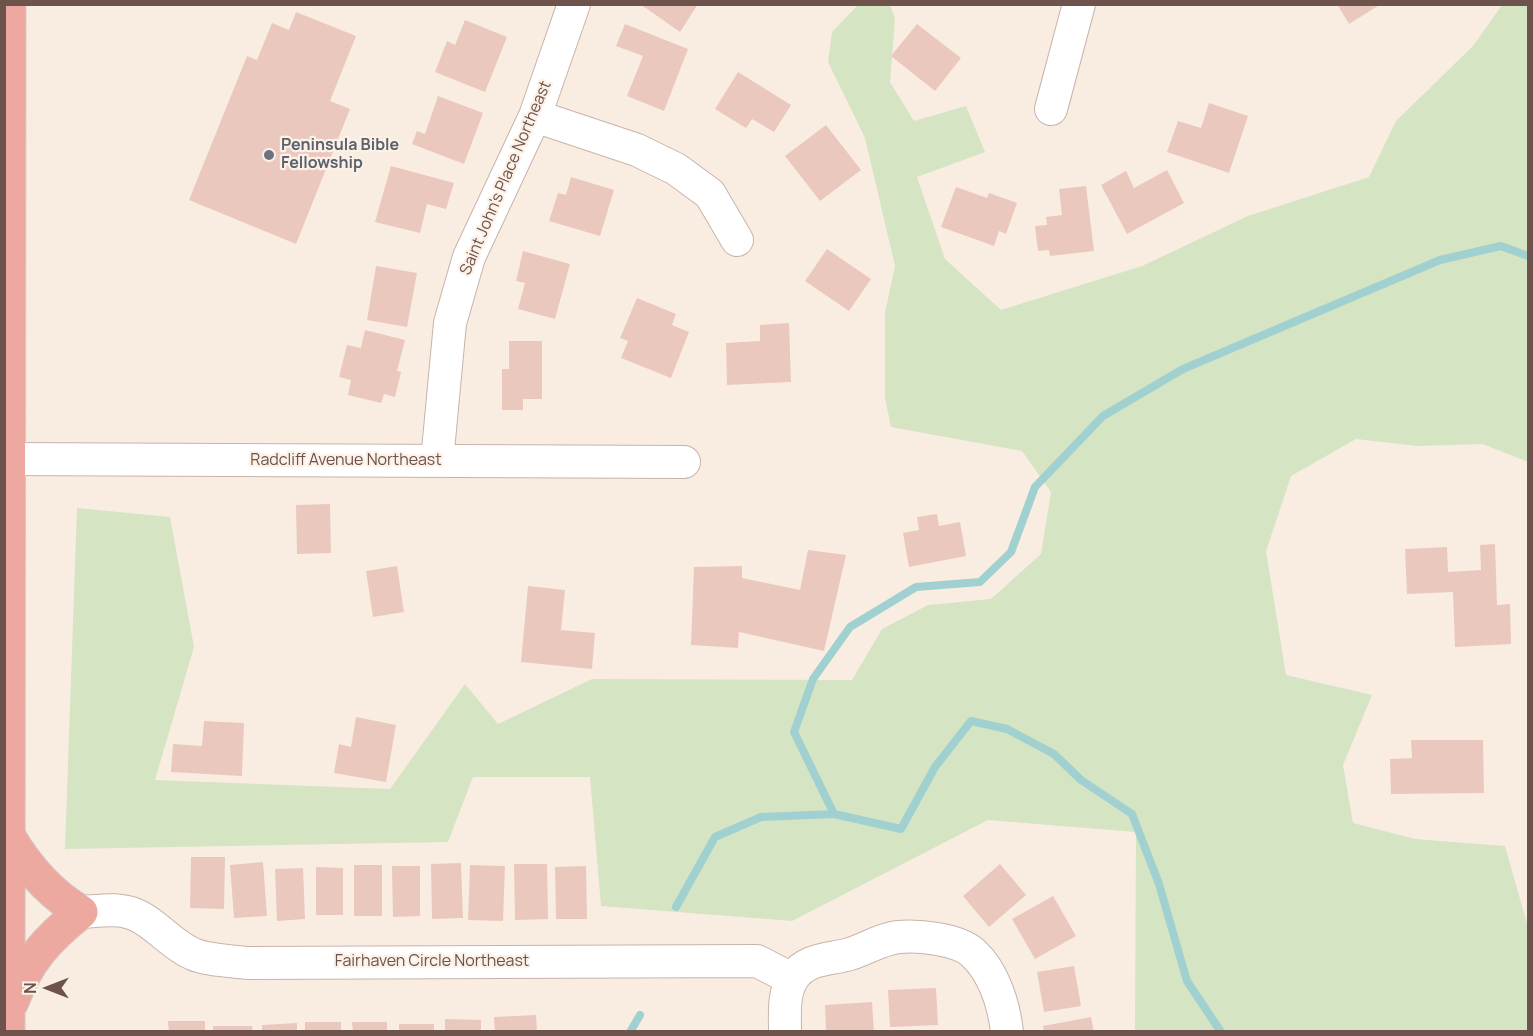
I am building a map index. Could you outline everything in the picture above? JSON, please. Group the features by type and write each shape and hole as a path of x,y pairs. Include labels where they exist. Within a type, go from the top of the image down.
{"highway":[{"path":"8,1024 9,4"},
{"path":"8,836 21,858 39,878 68,904 81,912 38,952 21,978 8,1024"}],"street":[{"name":"Saint John's Place Northeast","path":"437,461 450,323 469,257 535,116 574,4"},
{"path":"1051,109 1079,4"},
{"path":"535,116 637,150 676,169 710,194 737,240"},
{"name":"Radcliff Avenue Northeast","path":"7,459 684,462"},
{"name":"Fairhaven Circle Northeast","path":"81,912 116,910 135,914 155,926 170,941 195,956 247,963 758,961 792,979"},
{"path":"785,1032 786,997 792,979 800,970 811,962 848,955 897,937 953,942 972,951 984,967 1000,999 1007,1032"}],"green space":[{"path":"858,5 890,5 895,18 890,82 914,121 966,106 985,152 917,177 945,259 1001,310 1142,266 1248,216 1369,177 1396,121 1473,46 1502,5 1528,5 1528,462 1483,444 1417,446 1356,439 1291,476 1266,551 1286,675 1372,695 1343,765 1353,823 1415,839 1505,846 1528,927 1528,1031 1135,1031 1136,832 988,820 792,921 601,906 590,777 473,777 448,842 65,849 77,508 170,517 194,647 155,780 390,789 465,684 498,724 592,679 852,680 882,629 928,605 991,599 1041,554 1051,492 1022,451 891,427 885,398 885,313 895,266 865,138 828,62 832,32"}],"building":[{"path":"640,4 698,4 680,32"},
{"path":"1337,4 1381,4 1349,24"},
{"name":"Peninsula Bible Fellowship","path":"296,12 356,36 330,101 350,109 296,244 189,200 247,56 257,60 272,23 289,30"},
{"path":"465,20 507,37 485,92 435,72 447,41 455,45"},
{"path":"625,24 688,49 664,111 627,96 643,56 616,46"},
{"path":"917,24 961,58 935,91 891,56"},
{"path":"738,72 791,105 774,132 752,119 746,128 715,109"},
{"path":"438,96 483,113 464,164 412,144 417,131 425,134"},
{"path":"1209,103 1248,116 1229,173 1167,152 1178,121 1201,128"},
{"path":"826,125 861,170 820,201 785,156"},
{"path":"391,166 454,183 446,209 427,204 420,233 375,222"},
{"path":"1167,170 1184,203 1127,234 1101,185 1126,171 1134,188"},
{"path":"571,177 614,190 600,236 549,221 558,193 566,195"},
{"path":"1086,186 1094,251 1050,256 1049,250 1038,251 1035,226 1047,225 1046,217 1062,215 1059,189"},
{"path":"956,187 987,198 989,193 1017,203 1006,234 999,231 994,246 941,227"},
{"path":"827,249 871,279 849,311 805,281"},
{"path":"523,251 570,264 555,319 518,309 525,283 516,281"},
{"path":"376,266 417,273 407,327 367,320"},
{"path":"637,298 676,314 672,325 689,332 671,378 621,358 628,341 620,338"},
{"path":"789,323 791,382 727,385 726,343 760,341 760,325"},
{"path":"365,330 405,340 397,371 401,372 395,397 384,394 381,403 348,395 351,380 339,377 347,345 361,348"},
{"path":"509,341 542,341 542,399 523,399 523,410 502,410 502,369 509,369"},
{"path":"330,504 331,553 297,554 296,505"},
{"path":"937,514 939,526 960,522 966,556 909,567 903,533 919,530 917,517"},
{"path":"1495,544 1497,605 1510,604 1511,644 1455,647 1453,592 1407,594 1405,549 1447,547 1448,572 1481,570 1480,545"},
{"path":"808,550 846,555 824,651 739,632 738,648 691,645 694,567 742,566 742,578 800,590"},
{"path":"397,566 404,612 373,617 366,571"},
{"path":"528,586 565,590 561,630 595,633 592,669 521,662"},
{"path":"356,717 396,725 386,782 334,773 339,744 351,747"},
{"path":"204,721 244,723 242,776 171,772 173,744 202,746"},
{"path":"1411,740 1483,740 1484,793 1391,794 1390,759 1412,758"},
{"path":"191,857 225,857 224,909 190,908"},
{"path":"263,862 267,916 234,918 230,865"},
{"path":"461,863 463,918 432,919 431,864"},
{"path":"514,864 547,864 548,919 515,920"},
{"path":"1000,864 1026,895 989,927 963,896"},
{"path":"354,865 382,865 382,916 354,916"},
{"path":"470,865 505,866 503,921 468,920"},
{"path":"392,866 420,866 420,916 393,917"},
{"path":"586,866 587,919 556,919 555,867"},
{"path":"316,867 343,868 343,915 316,915"},
{"path":"303,868 305,919 277,921 275,869"},
{"path":"1053,896 1076,936 1035,959 1012,919"},
{"path":"1074,966 1081,1006 1044,1012 1037,972"},
{"path":"936,988 938,1025 890,1027 888,990"},
{"path":"872,1002 874,1032 826,1032 825,1005"},
{"path":"536,1015 537,1032 495,1032 494,1017"},
{"path":"1091,1017 1094,1032 1044,1032 1043,1026"},
{"path":"445,1019 481,1020 481,1032 445,1032"},
{"path":"168,1021 205,1021 205,1032 169,1032"},
{"path":"305,1022 341,1022 341,1032 305,1032"},
{"path":"352,1022 387,1022 387,1032 353,1032"},
{"path":"297,1023 297,1032 262,1032 262,1025"},
{"path":"399,1024 434,1024 434,1032 399,1032"},
{"path":"213,1026 252,1026 253,1032 213,1032"}],"waterway":[{"path":"834,814 794,732 813,679 850,627 916,587 980,582 1011,552 1035,487 1103,416 1183,369 1440,260 1501,246 1528,256"},
{"path":"676,907 715,837 761,817 834,814 901,829 935,767 971,721 1007,729 1054,754 1081,780 1132,814 1159,884 1187,981 1221,1032"},
{"path":"630,1032 640,1015"}],"place":[{"name":"Peninsula Bible Fellowship","path":"269,155"}]}
